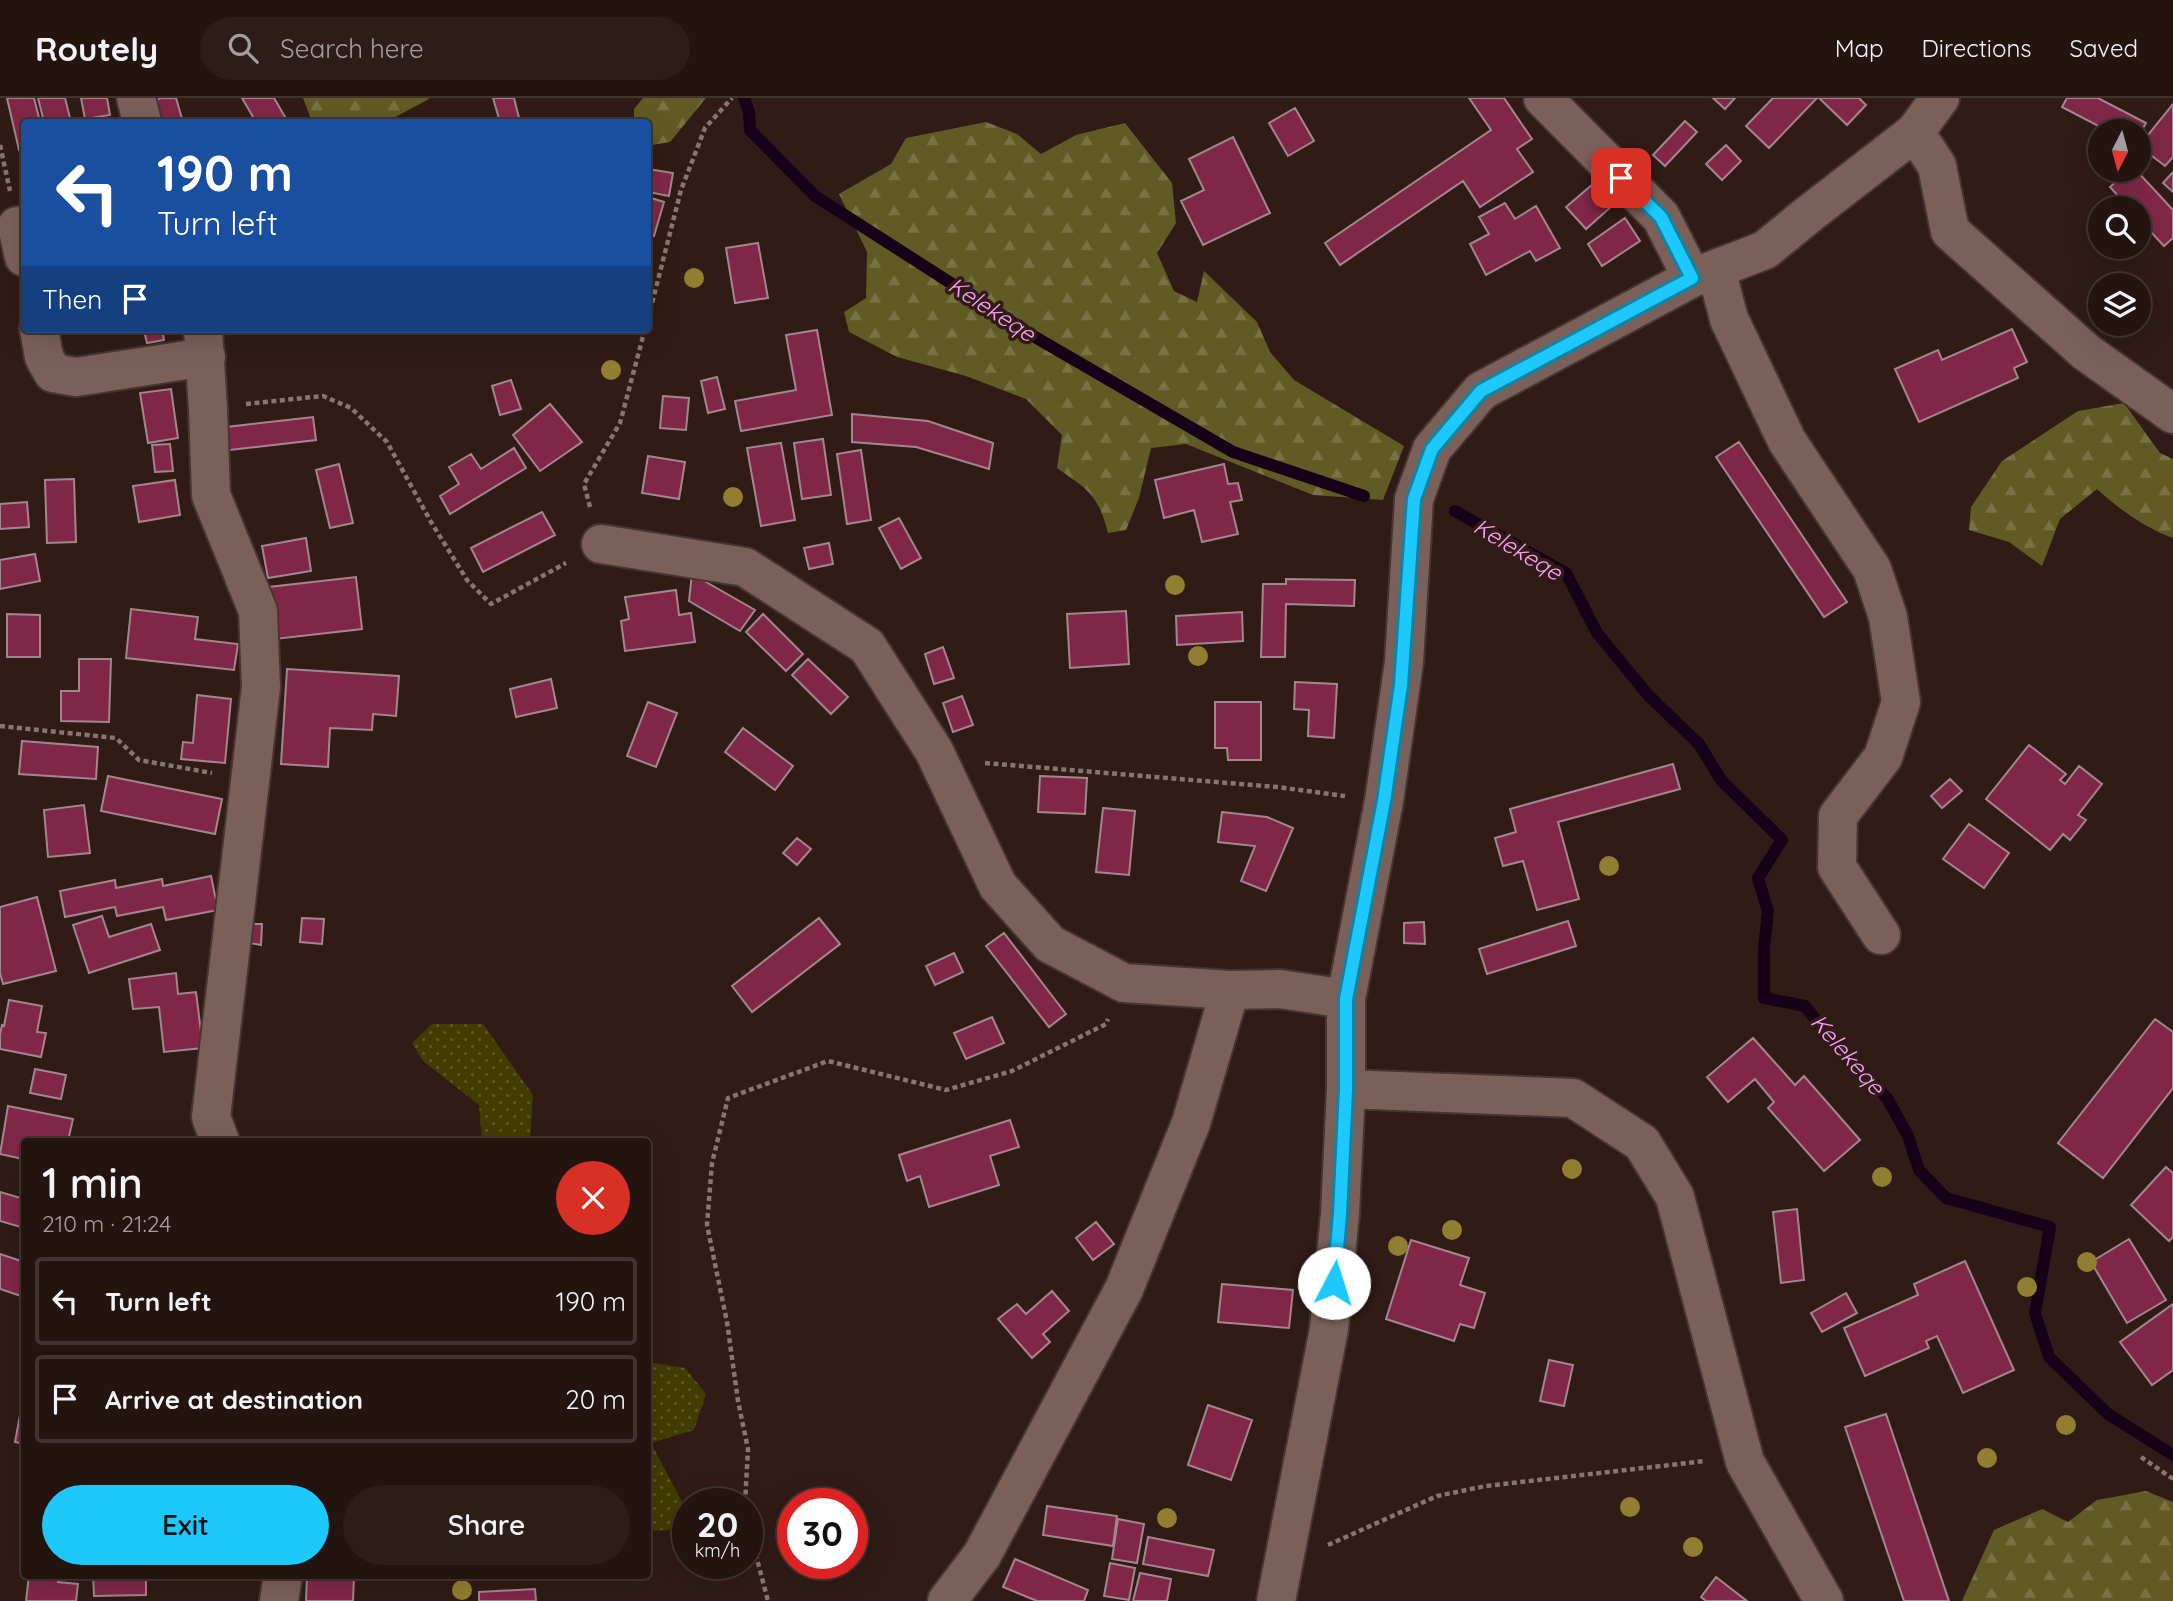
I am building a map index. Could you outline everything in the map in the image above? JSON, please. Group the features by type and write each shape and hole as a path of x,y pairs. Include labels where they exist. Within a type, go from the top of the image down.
{"street":[{"path":"136,98 141,119"},
{"path":"1543,98 1661,217 1704,273 1730,319 1787,442 1872,569 1888,617 1901,702 1883,757 1838,816 1838,867 1881,935"},
{"path":"1280,1583 1329,1329 1340,1214 1346,1089 1346,999 1384,801 1404,662 1414,499 1432,449 1481,391 1704,273 1765,250 1915,132 1940,98"},
{"path":"1915,132 1937,166 1950,231 2086,352 2173,414"},
{"path":"40,333 44,357 53,373 76,377 204,343 211,495 258,611 261,687 211,1117 219,1138"},
{"path":"601,544 745,567 867,646 939,760 998,886 1050,944 1124,983 1280,989 1346,999"},
{"path":"947,1601 982,1555 1124,1289 1191,1123 1230,989"},
{"path":"1346,1089 1573,1098 1642,1143 1675,1197 1745,1462 1824,1601"},
{"path":"279,1601 282,1579"}],"path":[{"path":"651,307 681,190 705,128 732,98"},
{"path":"208,409 323,396 351,408 387,442 467,580 491,604 601,544 584,484 620,423 644,333"},
{"path":"0,726 116,738 139,760 251,779"},
{"path":"939,760 1277,787 1384,801"},
{"path":"747,1488 748,1448 738,1401 727,1322 707,1226 712,1163 728,1098 828,1061 946,1090 1012,1071 1106,1024 1124,983"},
{"path":"2141,1457 2173,1479"},
{"path":"1280,1583 1437,1496 1486,1486 1715,1460 1745,1462"},
{"path":"762,1579 768,1601"}],"shaded area":[{"path":"432,1024 483,1024 533,1095 530,1138 482,1138 479,1105 423,1061 412,1043"},
{"path":"651,1362 685,1368 706,1394 694,1430 651,1443"},
{"path":"651,1443 675,1488 672,1488 672,1530 651,1531"}],"green space":[{"path":"303,98 429,98 392,119 311,119"},
{"path":"643,98 706,98 670,142 652,145 651,119 634,119 634,109"},
{"path":"986,122 1017,134 1041,154 1076,135 1125,123 1172,183 1176,223 1157,253 1174,291 1197,302 1204,271 1257,322 1270,352 1294,380 1404,446 1383,500 1313,495 1186,444 1151,448 1139,498 1126,530 1108,533 1096,501 1077,482 1057,468 1062,435 1026,399 966,376 897,357 849,332 844,312 866,298 867,252 839,194 891,164 906,138"},
{"path":"2124,403 2160,453 2173,459 2173,538 2133,517 2097,489 2060,519 2042,566 2009,542 1969,530 1971,507 2002,461 2078,411"},
{"path":"2146,1491 2173,1502 2173,1601 1962,1601 1994,1530 2042,1509 2068,1522 2097,1500"}],"building":[{"path":"7,98 34,98 39,119 21,119 19,150"},
{"path":"38,98 65,98 70,119 43,119"},
{"path":"81,98 107,98 110,115 85,119"},
{"path":"176,98 182,119 159,119 152,101"},
{"path":"242,98 274,98 286,119 254,119"},
{"path":"493,98 514,98 519,119 499,119"},
{"path":"1469,98 1504,98 1532,139 1517,149 1533,172 1480,207 1463,181 1340,265 1325,243 1491,130"},
{"path":"1713,98 1735,98 1725,109"},
{"path":"1773,98 1817,98 1769,148 1746,126"},
{"path":"1819,98 1859,98 1866,105 1847,125"},
{"path":"2067,98 2098,98 2138,119 2088,121 2062,107"},
{"path":"2173,104 2173,157 2165,166 2151,155 2151,131"},
{"path":"1295,108 1314,141 1288,156 1269,123"},
{"path":"1685,121 1697,132 1665,166 1653,155"},
{"path":"1233,137 1270,213 1203,245 1181,201 1204,190 1189,159"},
{"path":"1726,145 1741,161 1722,180 1706,164"},
{"path":"651,169 673,173 669,196 651,193"},
{"path":"2173,172 2173,192 2163,183"},
{"path":"2116,182 2147,182 2173,210 2173,238 2164,246 2151,232 2151,196 2118,196 2110,187"},
{"path":"1593,184 1612,206 1586,229 1566,207"},
{"path":"651,198 664,202 654,236 651,235"},
{"path":"1505,203 1515,219 1536,206 1560,248 1536,261 1530,251 1486,275 1470,244 1489,234 1479,217"},
{"path":"1625,218 1640,241 1602,266 1588,244"},
{"path":"758,243 768,298 735,303 726,248"},
{"path":"2012,329 2027,362 2014,368 2018,378 1919,422 1895,369 1938,350 1942,360"},
{"path":"817,330 832,415 741,431 735,401 796,390 786,335"},
{"path":"144,333 163,333 164,340 147,343"},
{"path":"717,377 725,409 708,413 701,381"},
{"path":"511,380 521,409 500,415 492,386"},
{"path":"171,389 178,438 148,443 140,393"},
{"path":"663,396 689,398 686,430 660,428"},
{"path":"550,404 582,442 540,471 513,435"},
{"path":"852,414 928,421 993,443 989,469 916,447 852,442"},
{"path":"313,417 316,440 221,451 218,428"},
{"path":"823,439 831,495 802,499 794,443"},
{"path":"1739,442 1847,602 1824,617 1716,457"},
{"path":"781,443 795,520 761,526 747,448"},
{"path":"170,444 173,471 155,472 152,445"},
{"path":"514,448 526,468 450,514 440,496 459,484 449,467 471,454 481,469"},
{"path":"861,450 871,520 847,524 837,454"},
{"path":"648,456 685,462 679,499 642,493"},
{"path":"339,464 353,523 330,528 316,470"},
{"path":"1224,464 1228,484 1238,483 1242,500 1230,502 1238,534 1202,542 1194,510 1164,518 1155,480"},
{"path":"74,479 76,542 47,543 45,480"},
{"path":"175,480 180,515 139,522 133,486"},
{"path":"27,502 29,527 0,529 0,504"},
{"path":"542,512 555,535 483,572 471,548"},
{"path":"899,518 921,558 901,569 879,528"},
{"path":"306,538 311,571 268,578 262,546"},
{"path":"829,543 833,564 809,569 804,548"},
{"path":"35,554 40,581 0,589 0,560"},
{"path":"692,574 755,610 740,631 689,601"},
{"path":"356,577 362,629 275,639 269,587"},
{"path":"1286,579 1355,580 1354,606 1286,604 1285,657 1261,657 1263,584 1286,584"},
{"path":"676,590 679,615 691,613 695,642 625,651 621,621 629,619 625,597"},
{"path":"131,609 198,617 195,639 238,644 234,670 126,658"},
{"path":"1126,611 1129,664 1070,668 1067,614"},
{"path":"1242,612 1243,641 1177,645 1176,616"},
{"path":"7,614 40,615 40,657 7,657"},
{"path":"763,614 803,654 786,671 746,632"},
{"path":"943,647 954,678 934,684 925,654"},
{"path":"79,659 111,659 109,722 61,721 61,691 79,691"},
{"path":"808,659 848,697 831,714 792,675"},
{"path":"287,669 399,676 396,716 373,714 372,730 330,728 328,767 281,764"},
{"path":"551,679 557,708 516,717 510,689"},
{"path":"1295,682 1337,684 1334,738 1308,736 1309,710 1294,709"},
{"path":"197,695 231,699 225,763 181,759 183,742 193,743"},
{"path":"962,696 973,725 953,732 943,703"},
{"path":"648,702 677,713 656,767 627,756"},
{"path":"1215,702 1261,702 1261,760 1228,760 1227,748 1215,748"},
{"path":"743,728 793,766 775,790 725,752"},
{"path":"22,741 98,747 96,779 19,774"},
{"path":"2029,745 2066,774 2060,780 2065,784 2079,766 2102,784 2078,815 2086,820 2070,840 2063,834 2050,850 1986,799"},
{"path":"1673,764 1680,789 1558,822 1579,899 1537,910 1523,861 1503,866 1495,838 1516,832 1510,809"},
{"path":"108,776 222,799 215,834 101,811"},
{"path":"1040,776 1087,778 1085,814 1038,812"},
{"path":"1950,779 1962,791 1942,808 1931,796"},
{"path":"84,805 90,853 48,857 44,810"},
{"path":"1103,808 1135,811 1129,875 1096,872"},
{"path":"1222,812 1267,817 1293,828 1266,891 1241,881 1255,846 1218,842"},
{"path":"1969,824 2009,853 1984,888 1943,859"},
{"path":"797,838 811,849 797,865 783,853"},
{"path":"211,876 218,910 166,920 163,907 117,916 115,907 65,917 60,891 115,880 116,888 162,879 163,886"},
{"path":"37,897 56,971 3,984 0,973 0,907"},
{"path":"102,916 109,937 151,924 160,950 89,973 73,925"},
{"path":"302,918 324,919 322,944 300,942"},
{"path":"819,918 840,944 752,1012 732,986"},
{"path":"1568,921 1576,946 1487,974 1479,949"},
{"path":"1424,922 1425,944 1404,943 1404,923"},
{"path":"251,924 262,924 261,945 249,943"},
{"path":"1004,933 1066,1014 1049,1027 986,946"},
{"path":"954,953 963,972 935,985 926,966"},
{"path":"176,973 178,994 196,992 203,1048 164,1052 159,1007 133,1009 129,979"},
{"path":"9,1000 42,1006 37,1032 46,1033 41,1057 0,1049 0,1034"},
{"path":"992,1017 1004,1043 966,1059 954,1033"},
{"path":"2155,1019 2173,1032 2173,1088 2103,1178 2058,1143"},
{"path":"1753,1038 1795,1085 1804,1076 1860,1140 1824,1171 1768,1108 1774,1102 1755,1079 1728,1102 1707,1077"},
{"path":"35,1069 66,1075 61,1099 30,1093"},
{"path":"8,1106 73,1119 69,1138 21,1138 21,1159 0,1154"},
{"path":"1010,1120 1019,1147 990,1156 999,1185 929,1207 920,1176 907,1181 899,1155"},
{"path":"2166,1167 2173,1173 2173,1237 2169,1241 2131,1205"},
{"path":"0,1192 21,1198 21,1227 0,1221"},
{"path":"1797,1209 1804,1280 1781,1283 1773,1212"},
{"path":"1096,1222 1114,1244 1093,1260 1076,1238"},
{"path":"2129,1239 2166,1300 2127,1323 2091,1262"},
{"path":"1411,1240 1469,1258 1460,1285 1485,1293 1474,1328 1460,1324 1454,1341 1386,1319"},
{"path":"0,1254 21,1261 21,1296 0,1289"},
{"path":"1965,1261 2014,1370 1963,1393 1937,1336 1926,1341 1929,1348 1865,1376 1844,1328 1918,1295 1914,1284"},
{"path":"1222,1284 1293,1290 1289,1328 1218,1322"},
{"path":"1052,1291 1069,1311 1043,1334 1050,1342 1032,1358 998,1319 1017,1304 1026,1314"},
{"path":"1846,1293 1857,1313 1822,1332 1811,1313"},
{"path":"2173,1304 2173,1370 2152,1385 2120,1342"},
{"path":"1549,1360 1573,1365 1564,1406 1540,1401"},
{"path":"1208,1405 1252,1420 1231,1480 1188,1465"},
{"path":"21,1410 21,1443 15,1442"},
{"path":"1886,1414 1949,1601 1904,1601 1845,1427"},
{"path":"1047,1506 1117,1516 1113,1546 1043,1535"},
{"path":"1118,1519 1144,1524 1137,1563 1112,1559"},
{"path":"1148,1537 1214,1550 1208,1576 1143,1564"},
{"path":"1015,1559 1088,1590 1084,1601 1037,1601 1003,1587"},
{"path":"1110,1563 1135,1568 1129,1600 1104,1596"},
{"path":"1140,1573 1171,1579 1167,1601 1133,1601"},
{"path":"1716,1577 1747,1601 1706,1601 1701,1597"},
{"path":"29,1579 58,1579 58,1582 78,1584 76,1601 26,1601"},
{"path":"93,1579 146,1579 146,1595 94,1596"},
{"path":"307,1579 354,1579 353,1601 306,1601"},
{"path":"535,1589 536,1601 479,1601 479,1592"}],"waterway":[{"name":"Kelekeqe","path":"744,98 749,112 750,130 815,196 1035,337 1233,452 1364,496"},
{"name":"Kelekeqe","path":"1455,511 1566,573 1597,633 1649,696 1699,744 1721,780 1782,840 1758,878 1768,911 1764,947 1764,998 1805,1006 1827,1034 1887,1098 1908,1136 1919,1170 1946,1198 2050,1227 2035,1313 2049,1357 2108,1414 2173,1455"}],"route":[{"path":"1334,1283 1346,1089 1346,999 1384,801 1401,685 1414,499 1432,449 1481,391 1692,278 1661,217 1621,178"}]}
